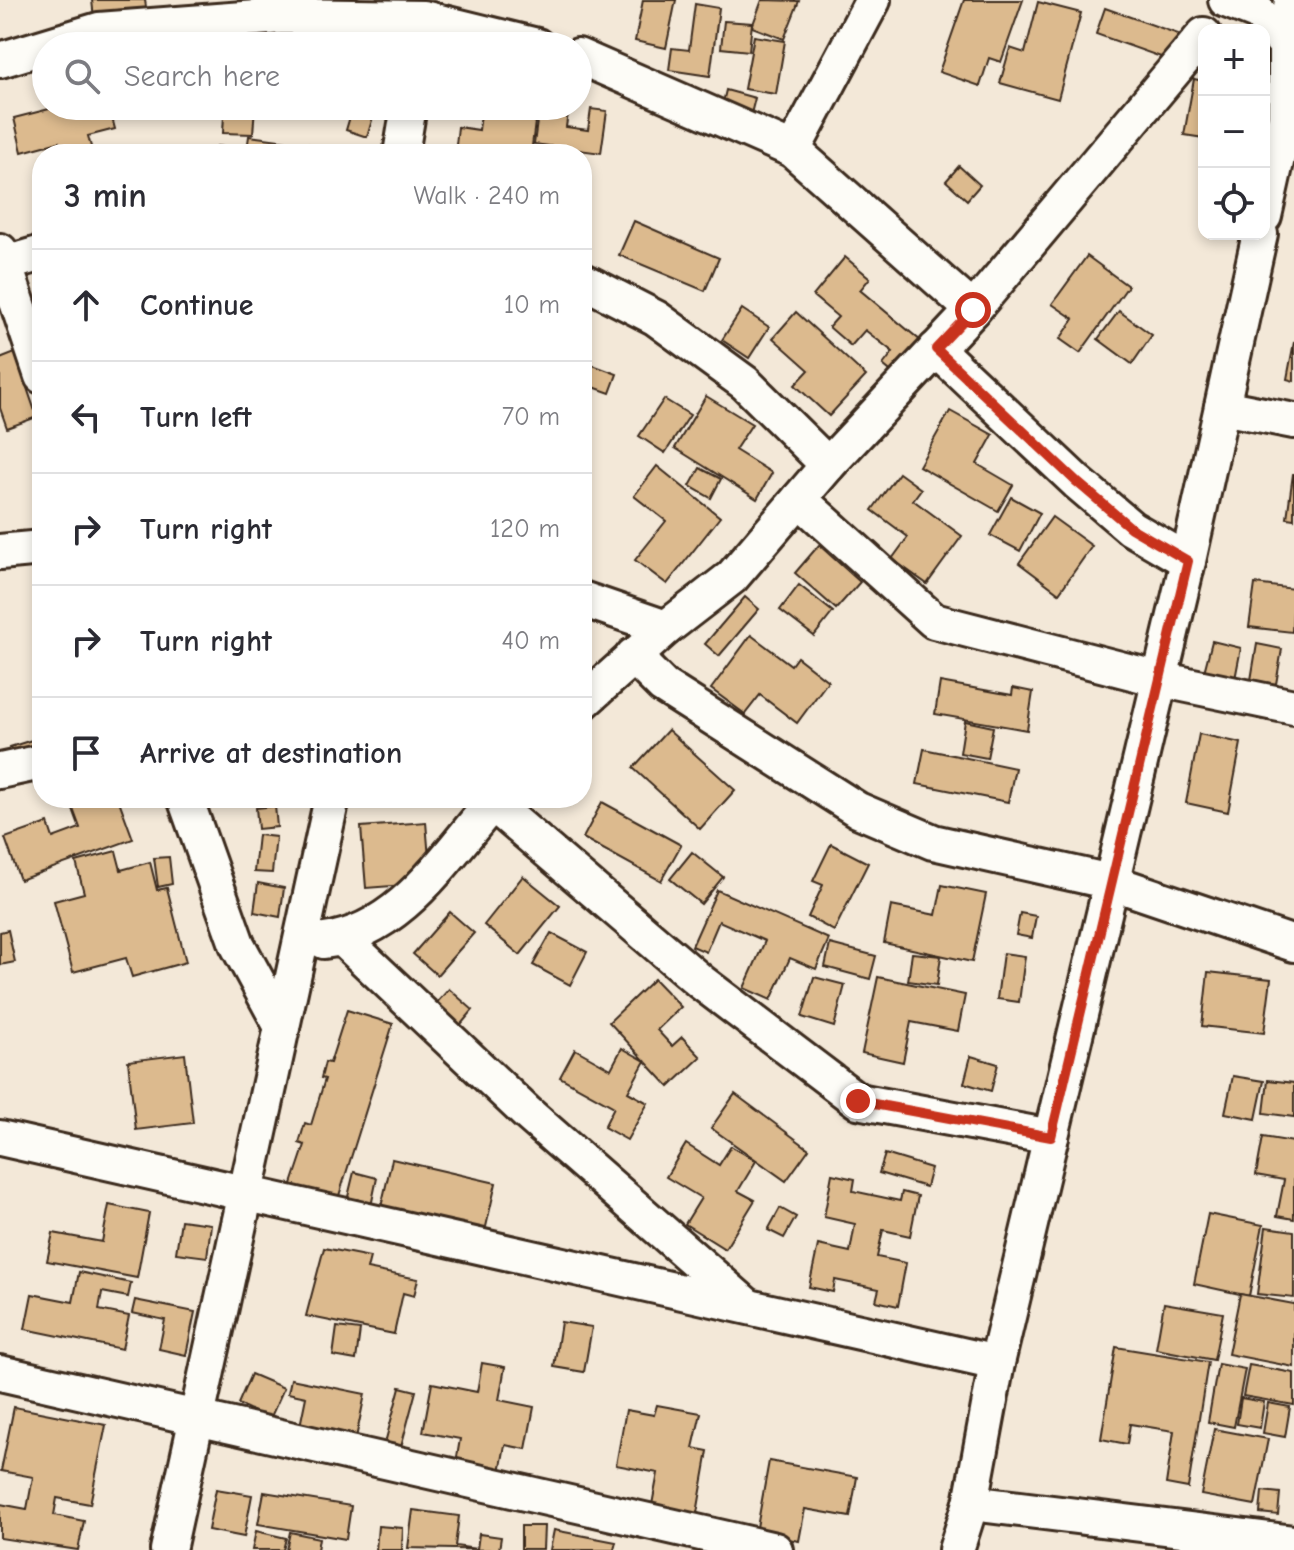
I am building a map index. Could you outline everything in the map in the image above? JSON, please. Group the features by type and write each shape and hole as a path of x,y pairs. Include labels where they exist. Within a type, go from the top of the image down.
{"street":[{"path":"793,150 873,0"},
{"path":"1270,189 1286,117 1286,45 1292,0"},
{"path":"1212,24 1229,1 1259,13 1286,45"},
{"path":"92,32 178,11 422,21 473,32"},
{"path":"592,694 666,628 732,577 828,465 973,310 1198,42"},
{"path":"0,60 32,50"},
{"path":"592,62 793,150 973,310"},
{"path":"403,144 407,120"},
{"path":"956,1550 971,1503 997,1363 1188,561 1259,240"},
{"path":"32,254 2,258 11,318 32,357"},
{"path":"592,285 656,318 745,383 828,465"},
{"path":"936,349 1131,528 1188,561"},
{"path":"1222,407 1294,421"},
{"path":"799,499 934,621 1159,679 1294,707"},
{"path":"0,552 32,549"},
{"path":"592,602 666,628"},
{"path":"633,656 663,686 858,810 933,842 1111,882 1294,944"},
{"path":"0,771 32,764"},
{"path":"189,808 237,944 282,1027"},
{"path":"168,1550 330,808"},
{"path":"300,944 343,939 392,913 443,864 488,808"},
{"path":"503,808 701,982 858,1101 1051,1137"},
{"path":"343,939 527,1113 746,1305"},
{"path":"0,1138 621,1281 746,1305 859,1334 997,1363"},
{"path":"0,1373 713,1543 775,1550"},
{"path":"971,1503 1294,1543"}],"building":[{"path":"92,0 145,0 148,21 95,28"},
{"path":"643,0 676,0 666,48 635,41"},
{"path":"762,0 799,1 784,39 752,27"},
{"path":"964,0 1023,0 1001,62 989,58 980,86 939,72"},
{"path":"1038,2 1081,13 1058,99 1000,83 1010,48 1025,53"},
{"path":"695,4 719,8 710,76 669,70 672,48 689,50"},
{"path":"1105,8 1198,41 1189,67 1096,34"},
{"path":"724,21 752,23 749,51 721,48"},
{"path":"754,36 785,41 776,94 744,89"},
{"path":"1194,79 1198,80 1198,137 1184,135"},
{"path":"726,90 755,98 750,118 721,111"},
{"path":"592,109 607,111 601,153 592,152 592,144 534,144 537,120 567,120 566,127 588,130"},
{"path":"32,113 32,120 113,120 115,129 88,136 90,144 32,144 32,149 22,152 14,118"},
{"path":"224,120 254,120 253,134 223,133"},
{"path":"349,120 372,120 367,137 346,130"},
{"path":"480,120 535,120 532,144 456,144 458,127 479,130"},
{"path":"249,136 310,144 248,144"},
{"path":"959,166 980,185 967,200 946,181"},
{"path":"634,221 719,258 705,291 619,255"},
{"path":"1087,256 1128,286 1080,353 1060,339 1074,319 1052,304"},
{"path":"845,257 870,278 860,290 934,352 907,385 883,365 893,352 865,330 851,346 829,327 838,317 813,296"},
{"path":"742,309 769,327 749,358 722,340"},
{"path":"1119,311 1152,335 1132,364 1098,339"},
{"path":"796,312 866,376 829,416 795,385 809,370 773,338"},
{"path":"1294,342 1294,381 1287,379"},
{"path":"15,353 32,402 32,419 7,428 0,408 0,359"},
{"path":"592,365 617,374 610,393 592,387"},
{"path":"706,396 752,424 735,450 772,473 757,499 675,448"},
{"path":"664,399 690,415 665,453 639,436"},
{"path":"950,411 993,435 977,464 1013,485 998,511 919,466"},
{"path":"657,466 720,517 667,584 635,560 666,521 634,496"},
{"path":"700,468 721,479 711,498 690,486"},
{"path":"899,473 921,489 913,500 962,536 927,584 892,559 908,537 872,510"},
{"path":"1294,474 1294,519 1287,518"},
{"path":"1011,497 1040,513 1020,551 990,535"},
{"path":"1052,517 1092,546 1059,593 1019,563"},
{"path":"819,545 860,582 836,609 795,573"},
{"path":"1255,584 1294,589 1292,632 1249,627"},
{"path":"799,585 833,612 814,636 780,610"},
{"path":"745,597 759,609 719,656 705,644"},
{"path":"751,635 791,665 797,657 828,681 797,723 760,695 745,714 711,689"},
{"path":"1212,641 1241,648 1235,679 1204,672"},
{"path":"1257,644 1282,649 1276,684 1251,680"},
{"path":"940,682 1012,695 1013,688 1033,692 1027,730 935,714"},
{"path":"965,721 993,727 987,758 960,753"},
{"path":"668,730 735,790 700,829 633,768"},
{"path":"1199,734 1241,743 1228,812 1186,803"},
{"path":"32,740 32,763 16,767 10,747"},
{"path":"924,749 1015,768 1008,802 917,784"},
{"path":"602,802 681,845 661,881 583,838"},
{"path":"73,808 122,808 133,839 20,880 5,838 48,823 53,838 80,828"},
{"path":"256,808 275,808 277,827 258,829"},
{"path":"426,822 431,883 366,888 361,827"},
{"path":"258,835 276,837 272,873 254,872"},
{"path":"831,844 868,863 834,931 808,917 823,885 813,881"},
{"path":"116,851 121,870 150,862 157,890 167,888 186,962 132,977 126,958 73,972 54,901 84,893 76,862"},
{"path":"692,852 723,877 701,904 670,879"},
{"path":"169,857 172,884 158,887 154,858"},
{"path":"523,876 560,906 520,955 484,925"},
{"path":"258,883 284,888 280,917 254,912"},
{"path":"942,885 986,894 972,962 884,943 891,906 936,915"},
{"path":"717,890 829,939 816,969 790,958 771,1000 744,988 765,941 719,921 706,952 692,946"},
{"path":"450,912 474,933 437,975 413,954"},
{"path":"1020,913 1036,916 1032,938 1016,935"},
{"path":"8,930 15,962 0,965 0,932"},
{"path":"551,933 587,952 570,985 533,965"},
{"path":"830,944 876,956 870,979 825,967"},
{"path":"912,953 941,956 937,985 908,981"},
{"path":"1003,953 1025,956 1019,1002 997,999"},
{"path":"1208,972 1271,979 1264,1033 1202,1026"},
{"path":"814,977 845,985 834,1027 802,1017"},
{"path":"878,977 965,995 958,1031 911,1022 903,1062 862,1053"},
{"path":"654,979 681,1007 657,1030 672,1046 682,1037 701,1057 669,1087 609,1022"},
{"path":"449,989 473,1010 456,1030 432,1008"},
{"path":"347,1010 393,1024 337,1202 291,1187 305,1145 299,1143 305,1123 311,1125 325,1079 321,1078 325,1062 330,1063"},
{"path":"622,1048 645,1061 628,1092 648,1103 627,1140 604,1127 614,1107 560,1077 575,1049 611,1069"},
{"path":"185,1054 193,1123 136,1130 128,1061"},
{"path":"971,1056 998,1064 991,1091 964,1083"},
{"path":"1233,1076 1264,1081 1256,1119 1225,1113"},
{"path":"1268,1080 1294,1083 1294,1117 1264,1113"},
{"path":"735,1094 809,1149 786,1181 711,1128"},
{"path":"1263,1137 1294,1142 1294,1219 1277,1216 1284,1180 1256,1175"},
{"path":"686,1144 719,1165 731,1146 756,1161 738,1191 755,1200 725,1249 685,1224 701,1198 666,1177"},
{"path":"885,1154 931,1168 926,1187 879,1173"},
{"path":"392,1159 496,1183 483,1240 379,1216"},
{"path":"354,1172 377,1178 370,1211 346,1205"},
{"path":"832,1174 855,1179 853,1191 900,1201 902,1192 918,1196 910,1236 883,1230 877,1257 906,1263 898,1306 876,1301 879,1289 835,1280 833,1292 809,1287 818,1245 850,1252 855,1224 824,1217"},
{"path":"109,1205 149,1213 137,1278 47,1261 53,1233 102,1242"},
{"path":"780,1208 796,1217 784,1238 768,1230"},
{"path":"1208,1214 1263,1225 1249,1296 1194,1284"},
{"path":"181,1220 211,1224 207,1257 176,1253"},
{"path":"1266,1227 1294,1231 1294,1298 1257,1294"},
{"path":"324,1248 370,1257 367,1269 418,1279 414,1296 403,1293 394,1334 306,1316"},
{"path":"79,1272 131,1283 128,1297 102,1292 99,1310 129,1316 122,1349 25,1329 32,1294 73,1302"},
{"path":"1240,1294 1294,1304 1294,1367 1228,1354"},
{"path":"135,1300 195,1312 186,1355 159,1349 165,1320 132,1313"},
{"path":"1164,1303 1223,1313 1214,1360 1156,1349"},
{"path":"561,1322 592,1327 584,1372 554,1367"},
{"path":"337,1327 360,1330 356,1360 333,1356"},
{"path":"1116,1347 1208,1362 1188,1488 1166,1484 1174,1431 1130,1424 1127,1444 1101,1439"},
{"path":"482,1363 505,1367 499,1400 534,1407 526,1449 505,1445 500,1472 456,1463 460,1439 423,1432 432,1383 477,1392"},
{"path":"1218,1364 1245,1369 1234,1427 1208,1422"},
{"path":"1249,1365 1294,1373 1294,1405 1243,1396"},
{"path":"251,1374 284,1388 270,1419 238,1404"},
{"path":"291,1379 365,1394 356,1438 300,1426 306,1397 288,1393"},
{"path":"400,1387 416,1391 401,1447 385,1443"},
{"path":"1241,1398 1264,1402 1260,1428 1237,1424"},
{"path":"1268,1403 1290,1407 1285,1437 1263,1433"},
{"path":"657,1405 701,1413 693,1448 708,1451 696,1519 651,1510 658,1473 616,1465 626,1410 654,1415"},
{"path":"14,1407 106,1425 90,1504 57,1498 54,1515 84,1521 78,1550 0,1538 0,1504 27,1509 33,1477 1,1471"},
{"path":"1214,1429 1268,1439 1255,1505 1201,1495"},
{"path":"769,1461 857,1477 850,1517 805,1509 799,1541 756,1533"},
{"path":"216,1489 252,1495 244,1537 208,1530"},
{"path":"1262,1491 1280,1493 1278,1515 1260,1513"},
{"path":"264,1492 351,1506 346,1539 258,1524"},
{"path":"413,1510 459,1516 455,1546 477,1549 479,1534 501,1537 499,1550 408,1548"},
{"path":"378,1526 403,1528 402,1550 376,1550"},
{"path":"521,1526 544,1526 543,1549 521,1549"},
{"path":"554,1530 616,1542 614,1550 550,1550"},
{"path":"256,1531 286,1538 283,1550 252,1550"},
{"path":"290,1532 319,1538 317,1550 286,1550"}],"route":[{"path":"858,1101 1051,1137 1188,561 1131,528 1077,482 936,349 973,310"}]}
